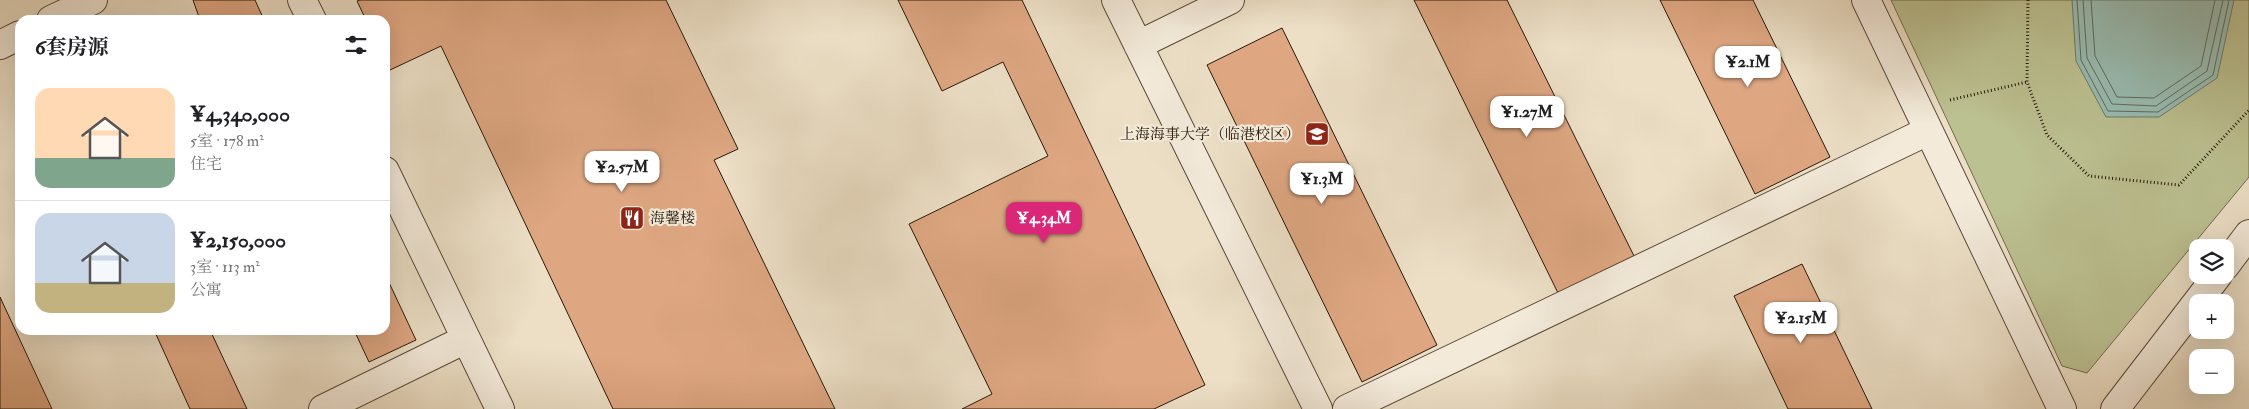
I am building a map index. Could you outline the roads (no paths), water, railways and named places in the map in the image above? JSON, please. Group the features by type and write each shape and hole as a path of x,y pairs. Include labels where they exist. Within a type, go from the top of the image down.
{"lane":[{"path":"61,15 92,0"},
{"path":"302,0 310,15"},
{"path":"1116,0 1318,409"},
{"path":"1138,45 1230,0"},
{"path":"1866,0 2062,409"},
{"path":"0,45 15,38"},
{"path":"1347,409 1923,119"},
{"path":"390,181 500,409"},
{"path":"2234,254 2249,234"},
{"path":"2115,409 2211,284"},
{"path":"323,409 466,339"}],"water":[{"path":"2072,0 2234,0 2217,78 2159,117 2106,117 2076,61"}],"place":[{"name":"上海海事大学（临港校区）","path":"1317,134"},
{"name":"海馨楼","path":"632,218"}]}
